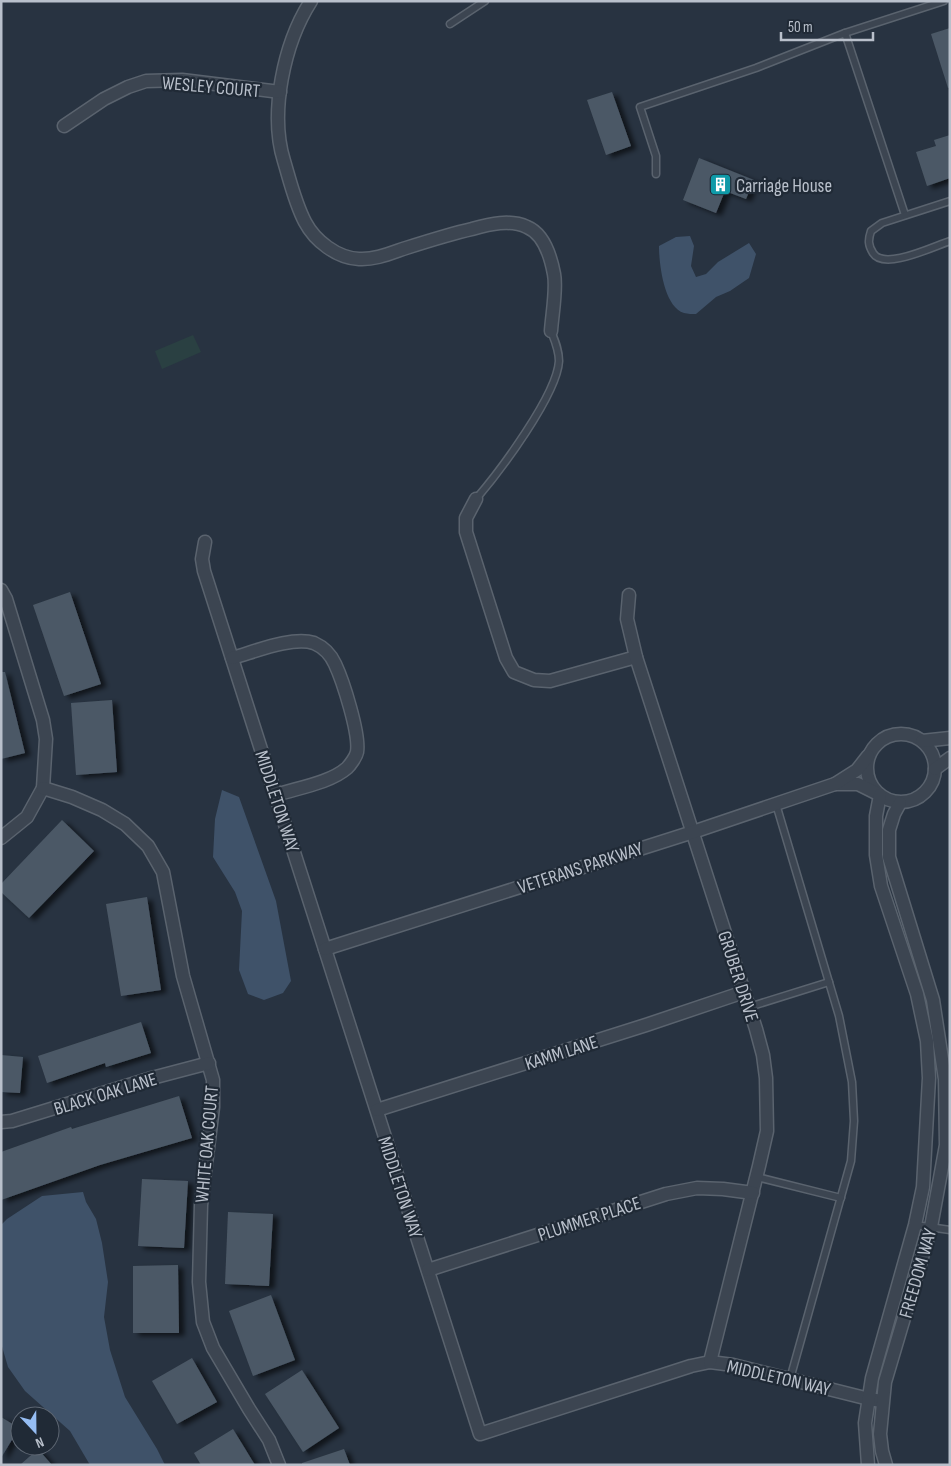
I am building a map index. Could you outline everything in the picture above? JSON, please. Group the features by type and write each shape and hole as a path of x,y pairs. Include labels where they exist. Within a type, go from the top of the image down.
{"street":[{"path":"311,1 286,58 280,92 279,131 283,158 304,221 322,244 343,255 357,259 374,258 450,234 492,224 514,222 529,227 540,236 548,252 554,276 551,331"},
{"name":"WESLEY COURT","path":"64,126 104,99 128,87 146,82 182,80 280,92"},
{"path":"476,499 466,518 466,532 506,658 514,672 534,680 550,681 636,657"},
{"name":"MIDDLETON WAY","path":"205,542 202,559 204,572 480,1434 691,1366 710,1362 732,1365 882,1401"},
{"path":"1,590 6,599 43,720 46,739 43,788 27,817 1,838"},
{"name":"GRUBER DRIVE","path":"629,595 627,619 636,657 749,1006 763,1055 766,1078 767,1131 710,1362"},
{"path":"232,658 283,644 302,641 314,643 325,650 335,663 352,715 357,738 356,754 347,768 332,778 276,795"},
{"path":"902,734 913,736 922,741 930,749 936,769 934,780 928,789 921,796 911,801 900,803 892,802 878,794 867,776 866,766 868,756 878,743 892,735 902,734"},
{"path":"922,741 950,738"},
{"name":"VETERANS PARKWAY","path":"325,949 693,832 835,784 857,770 868,756"},
{"path":"936,769 950,758"},
{"name":"VETERANS PARKWAY","path":"835,784 858,784 878,794"},
{"name":"WHITE OAK COURT","path":"43,788 72,797 102,810 125,824 148,846 163,872 183,976 213,1080 213,1107 201,1205 198,1282 203,1322 213,1348 269,1440 279,1465"},
{"name":"FREEDOM WAY","path":"868,1465 865,1422 872,1378 915,1225 924,1174 929,1078 927,1041 918,994 881,886 876,855 878,794"},
{"name":"FREEDOM WAY","path":"886,1465 880,1434 882,1401 931,1227 946,1145 945,1079 933,1000 889,857 889,830 900,803"},
{"name":"KAMM LANE","path":"377,1110 744,992"},
{"name":"BLACK OAK LANE","path":"1,1122 12,1121 152,1078 209,1064"},
{"path":"929,1078 945,1079"},
{"name":"PLUMMER PLACE","path":"428,1270 666,1194 697,1188 753,1193"}],"lane":[{"path":"450,24 485,1"},
{"path":"656,174 656,156 640,107 756,68 845,32 944,1"},
{"path":"845,32 905,215"},
{"path":"950,201 882,222 871,231 869,246 875,256 887,260 910,256 950,240"},
{"path":"476,499 499,472 541,406 556,377 559,361 558,348 551,331"},
{"path":"776,804 839,1016 852,1082 854,1121 851,1161 790,1379"},
{"path":"902,948 914,943"},
{"path":"749,1006 829,982"},
{"path":"757,1177 841,1198"},
{"path":"915,1225 950,1230"}],"green space":[{"path":"193,335 201,352 162,369 155,351"}],"water":[{"path":"690,236 694,246 691,266 696,277 706,274 718,262 749,243 756,254 749,278 730,291 716,297 696,314 684,313 672,303 664,284 659,254 659,246 676,237"},
{"path":"222,790 239,797 276,901 291,981 283,993 264,1000 248,994 239,970 242,911 235,892 213,857 215,819"},
{"path":"83,1192 86,1202 96,1219 108,1282 104,1317 110,1350 125,1397 165,1465 90,1465 70,1431 60,1422 60,1406 42,1406 25,1391 8,1367 1,1343 1,1225 42,1196"}],"building":[{"path":"950,28 950,87 948,88 931,34"},
{"path":"612,92 631,146 606,155 587,100"},
{"path":"950,135 950,178 927,186 916,152 936,146 934,140"},
{"name":"Carriage House","path":"699,158 754,180 746,199 725,191 716,213 683,200"},
{"path":"70,592 101,684 64,696 33,605"},
{"path":"1,672 5,672 25,753 1,759"},
{"path":"112,700 117,772 76,775 71,703"},
{"path":"62,820 94,851 29,918 1,892 1,884"},
{"path":"147,897 161,990 121,996 106,904"},
{"path":"141,1022 151,1053 106,1067 105,1063 47,1083 38,1056"},
{"path":"1,1055 23,1057 20,1093 1,1092"},
{"path":"179,1096 192,1138 100,1165 1,1200 1,1152 71,1127 72,1129"},
{"path":"142,1179 188,1181 184,1248 138,1246"},
{"path":"228,1212 273,1214 269,1286 225,1284"},
{"path":"178,1265 179,1333 133,1333 133,1266"},
{"path":"271,1295 295,1360 253,1376 229,1311"},
{"path":"192,1358 217,1402 177,1424 152,1381"},
{"path":"302,1370 339,1428 303,1452 265,1394"},
{"path":"1,1417 10,1422 10,1443 1,1458"},
{"path":"233,1429 255,1465 201,1465 194,1453"},
{"path":"344,1449 350,1465 302,1465 302,1463"},
{"path":"30,1456 44,1456 52,1465 20,1465"}],"place":[{"name":"Carriage House","path":"720,185"}]}
